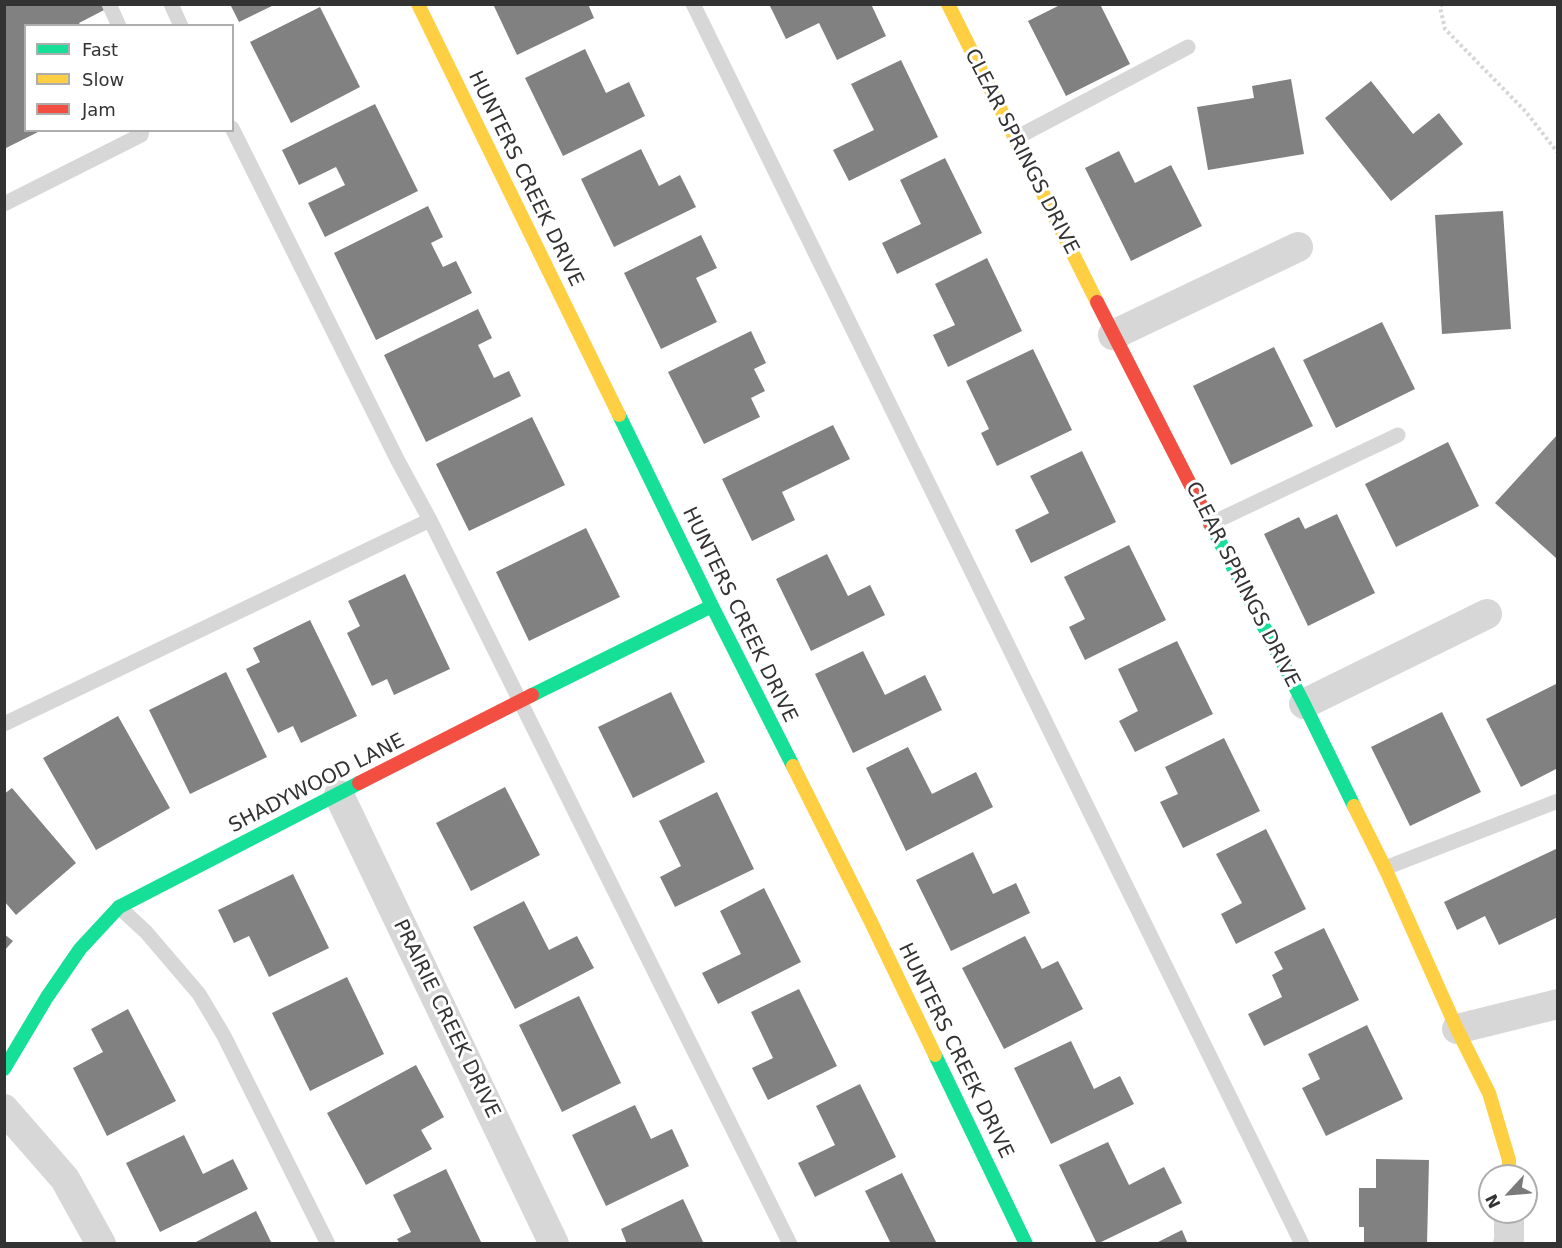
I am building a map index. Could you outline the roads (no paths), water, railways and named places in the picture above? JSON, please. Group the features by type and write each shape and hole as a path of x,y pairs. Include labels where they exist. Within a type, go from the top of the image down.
{"street":[{"name":"HUNTERS CREEK DRIVE","path":"418,4 712,606 876,933 1026,1244"},
{"name":"CLEAR SPRINGS DRIVE","path":"948,4 1113,335 1304,704 1385,868 1457,1029 1489,1093 1509,1164"},
{"path":"1113,335 1298,247"},
{"name":"SHADYWOOD LANE","path":"4,1069 47,997 80,949 119,907 519,701 712,606"},
{"path":"1304,704 1487,614"},
{"name":"PRAIRIE CREEK DRIVE","path":"339,795 554,1244"},
{"path":"1457,1029 1557,1004"},
{"path":"4,1109 65,1179 101,1244"},
{"path":"1508,1244 1509,1224"}],"lane":[{"path":"109,4 118,24"},
{"path":"171,4 181,24"},
{"path":"693,4 1302,1244"},
{"path":"1014,139 1188,48"},
{"path":"4,204 141,135 142,132"},
{"path":"234,132 790,1244"},
{"path":"1210,524 1398,435"},
{"path":"4,724 430,520"},
{"path":"1385,868 1557,801"},
{"path":"119,907 146,932 199,994 224,1036 328,1244"}]}
